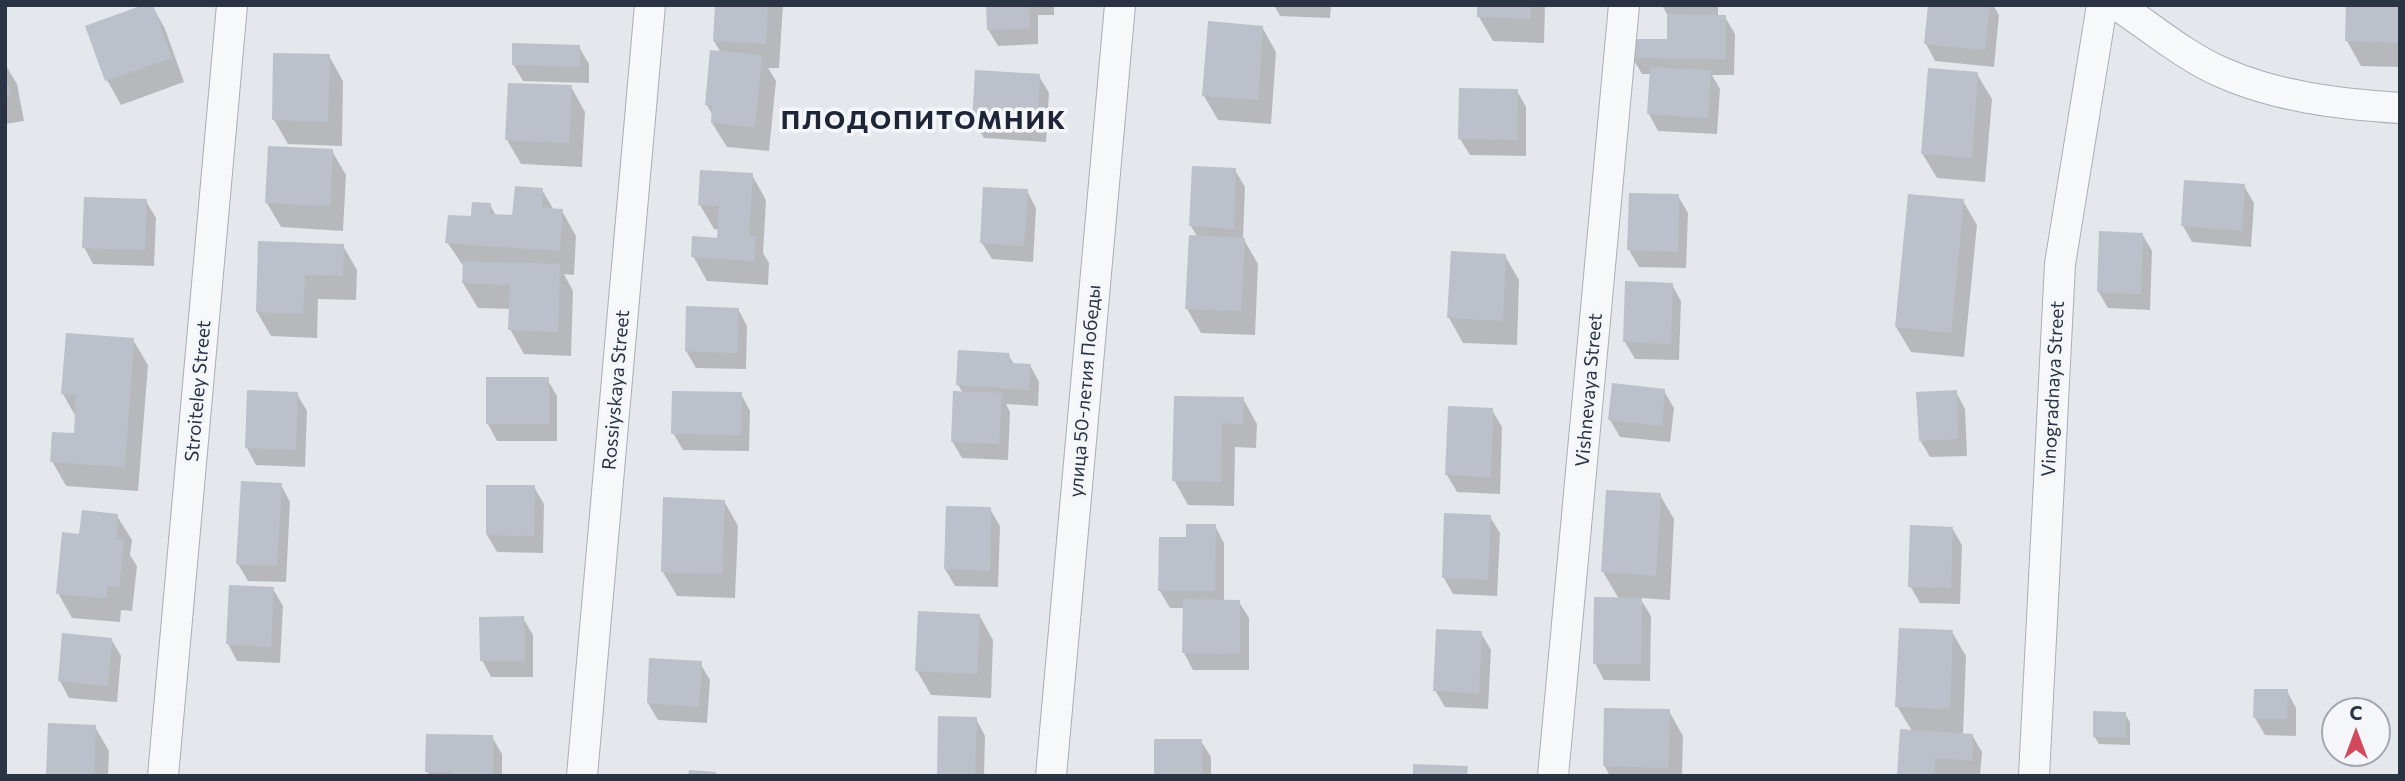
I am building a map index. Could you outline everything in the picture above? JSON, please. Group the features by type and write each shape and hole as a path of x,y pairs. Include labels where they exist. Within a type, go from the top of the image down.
{"street":[{"name":"Stroiteley Street","path":"163,776 232,5"},
{"name":"Rossiyskaya Street","path":"582,776 650,5"},
{"name":"улица 50-летия Победы","path":"1051,776 1120,5"},
{"name":"Vishnevaya Street","path":"1553,776 1624,5"},
{"name":"Vinogradnaya Street","path":"2034,776 2060,264 2102,5"},
{"path":"2117,5 2219,71 2278,92 2357,105 2400,108"}],"building":[{"path":"143,5 153,5 172,58 105,81 85,26"},
{"path":"715,5 768,5 766,44 713,41"},
{"path":"986,5 1029,5 1030,28 987,30"},
{"path":"1477,5 1531,5 1531,19 1477,17"},
{"path":"1928,5 1990,5 1985,50 1924,44"},
{"path":"2346,5 2400,5 2400,43 2345,41"},
{"path":"1667,14 1726,15 1726,59 1631,58 1631,39 1667,39"},
{"path":"1208,21 1263,26 1258,100 1202,96"},
{"path":"512,43 580,45 580,67 512,65"},
{"path":"710,50 762,55 755,127 711,123 712,106 705,105"},
{"path":"273,53 330,54 328,122 272,120"},
{"path":"1650,67 1711,70 1708,118 1647,114"},
{"path":"1928,68 1978,72 1972,158 1921,154"},
{"path":"975,70 1040,74 1037,125 972,122"},
{"path":"5,74 11,96 5,97"},
{"path":"508,83 572,85 569,143 505,140"},
{"path":"1459,88 1518,89 1517,140 1458,139"},
{"path":"268,146 333,149 330,206 265,203"},
{"path":"1192,166 1236,168 1234,229 1189,226"},
{"path":"700,170 753,173 749,236 756,237 754,261 691,257 692,236 717,238 719,206 698,205"},
{"path":"2184,180 2245,184 2242,231 2181,226"},
{"path":"515,186 543,188 542,208 563,209 560,251 445,243 448,215 471,216 472,202 491,203 490,214 512,215"},
{"path":"983,187 1028,189 1024,246 980,243"},
{"path":"1629,193 1679,194 1678,252 1627,250"},
{"path":"1908,194 1964,199 1951,333 1895,327"},
{"path":"84,197 147,199 145,250 82,248"},
{"path":"2099,231 2143,233 2141,294 2097,292"},
{"path":"1189,235 1245,238 1241,311 1185,309"},
{"path":"258,241 344,244 343,276 305,275 303,314 256,312"},
{"path":"1451,251 1506,254 1503,321 1447,318"},
{"path":"463,261 560,264 558,332 508,330 510,285 462,283"},
{"path":"1625,281 1673,283 1671,344 1623,342"},
{"path":"686,306 739,308 737,353 685,351"},
{"path":"66,333 134,338 125,467 50,462 52,432 74,433 76,395 61,394"},
{"path":"958,350 1009,353 1011,363 1031,364 1029,390 956,385"},
{"path":"486,377 549,377 549,424 486,424"},
{"path":"1612,383 1665,389 1662,426 1608,420"},
{"path":"247,390 298,392 296,450 245,448"},
{"path":"1957,390 1958,439 1919,441 1916,392"},
{"path":"672,391 742,392 741,435 671,434"},
{"path":"953,391 1002,393 999,444 951,442"},
{"path":"1174,396 1244,397 1243,424 1222,423 1221,482 1172,481"},
{"path":"1448,406 1493,408 1491,477 1445,475"},
{"path":"241,481 282,483 277,566 236,564"},
{"path":"486,485 535,485 534,536 486,535"},
{"path":"1606,490 1661,493 1656,576 1601,572"},
{"path":"663,497 725,500 722,574 661,572"},
{"path":"946,506 991,507 990,571 944,569"},
{"path":"82,510 118,514 116,539 124,540 119,587 108,586 106,598 56,594 62,532 79,534"},
{"path":"1444,513 1491,515 1488,580 1442,578"},
{"path":"1186,524 1216,524 1215,591 1158,591 1159,537 1186,537"},
{"path":"1910,525 1953,527 1951,588 1908,587"},
{"path":"229,585 274,587 271,647 226,644"},
{"path":"1594,597 1642,598 1641,664 1593,664"},
{"path":"1183,599 1240,600 1240,654 1182,653"},
{"path":"918,611 980,614 977,674 915,671"},
{"path":"524,616 525,661 480,661 479,617"},
{"path":"1899,628 1953,630 1950,709 1895,707"},
{"path":"1436,629 1482,631 1479,693 1433,691"},
{"path":"62,633 112,638 108,686 58,681"},
{"path":"649,658 702,661 699,707 647,703"},
{"path":"2254,689 2288,689 2287,719 2253,718"},
{"path":"1604,708 1670,709 1668,768 1603,766"},
{"path":"2093,711 2126,712 2126,737 2093,737"},
{"path":"938,716 977,717 975,776 937,776"},
{"path":"48,723 96,725 94,776 46,776"},
{"path":"1900,729 1973,734 1972,761 1935,758 1934,776 1897,776"},
{"path":"426,734 493,735 493,774 451,776 451,772 425,772"},
{"path":"1154,739 1202,739 1202,776 1154,776"},
{"path":"1413,764 1468,766 1467,776 1413,776"},
{"path":"689,770 716,772 716,776 688,776"}],"district":[{"name":"ПЛОДОПИТОМНИК","path":"924,120"}]}
